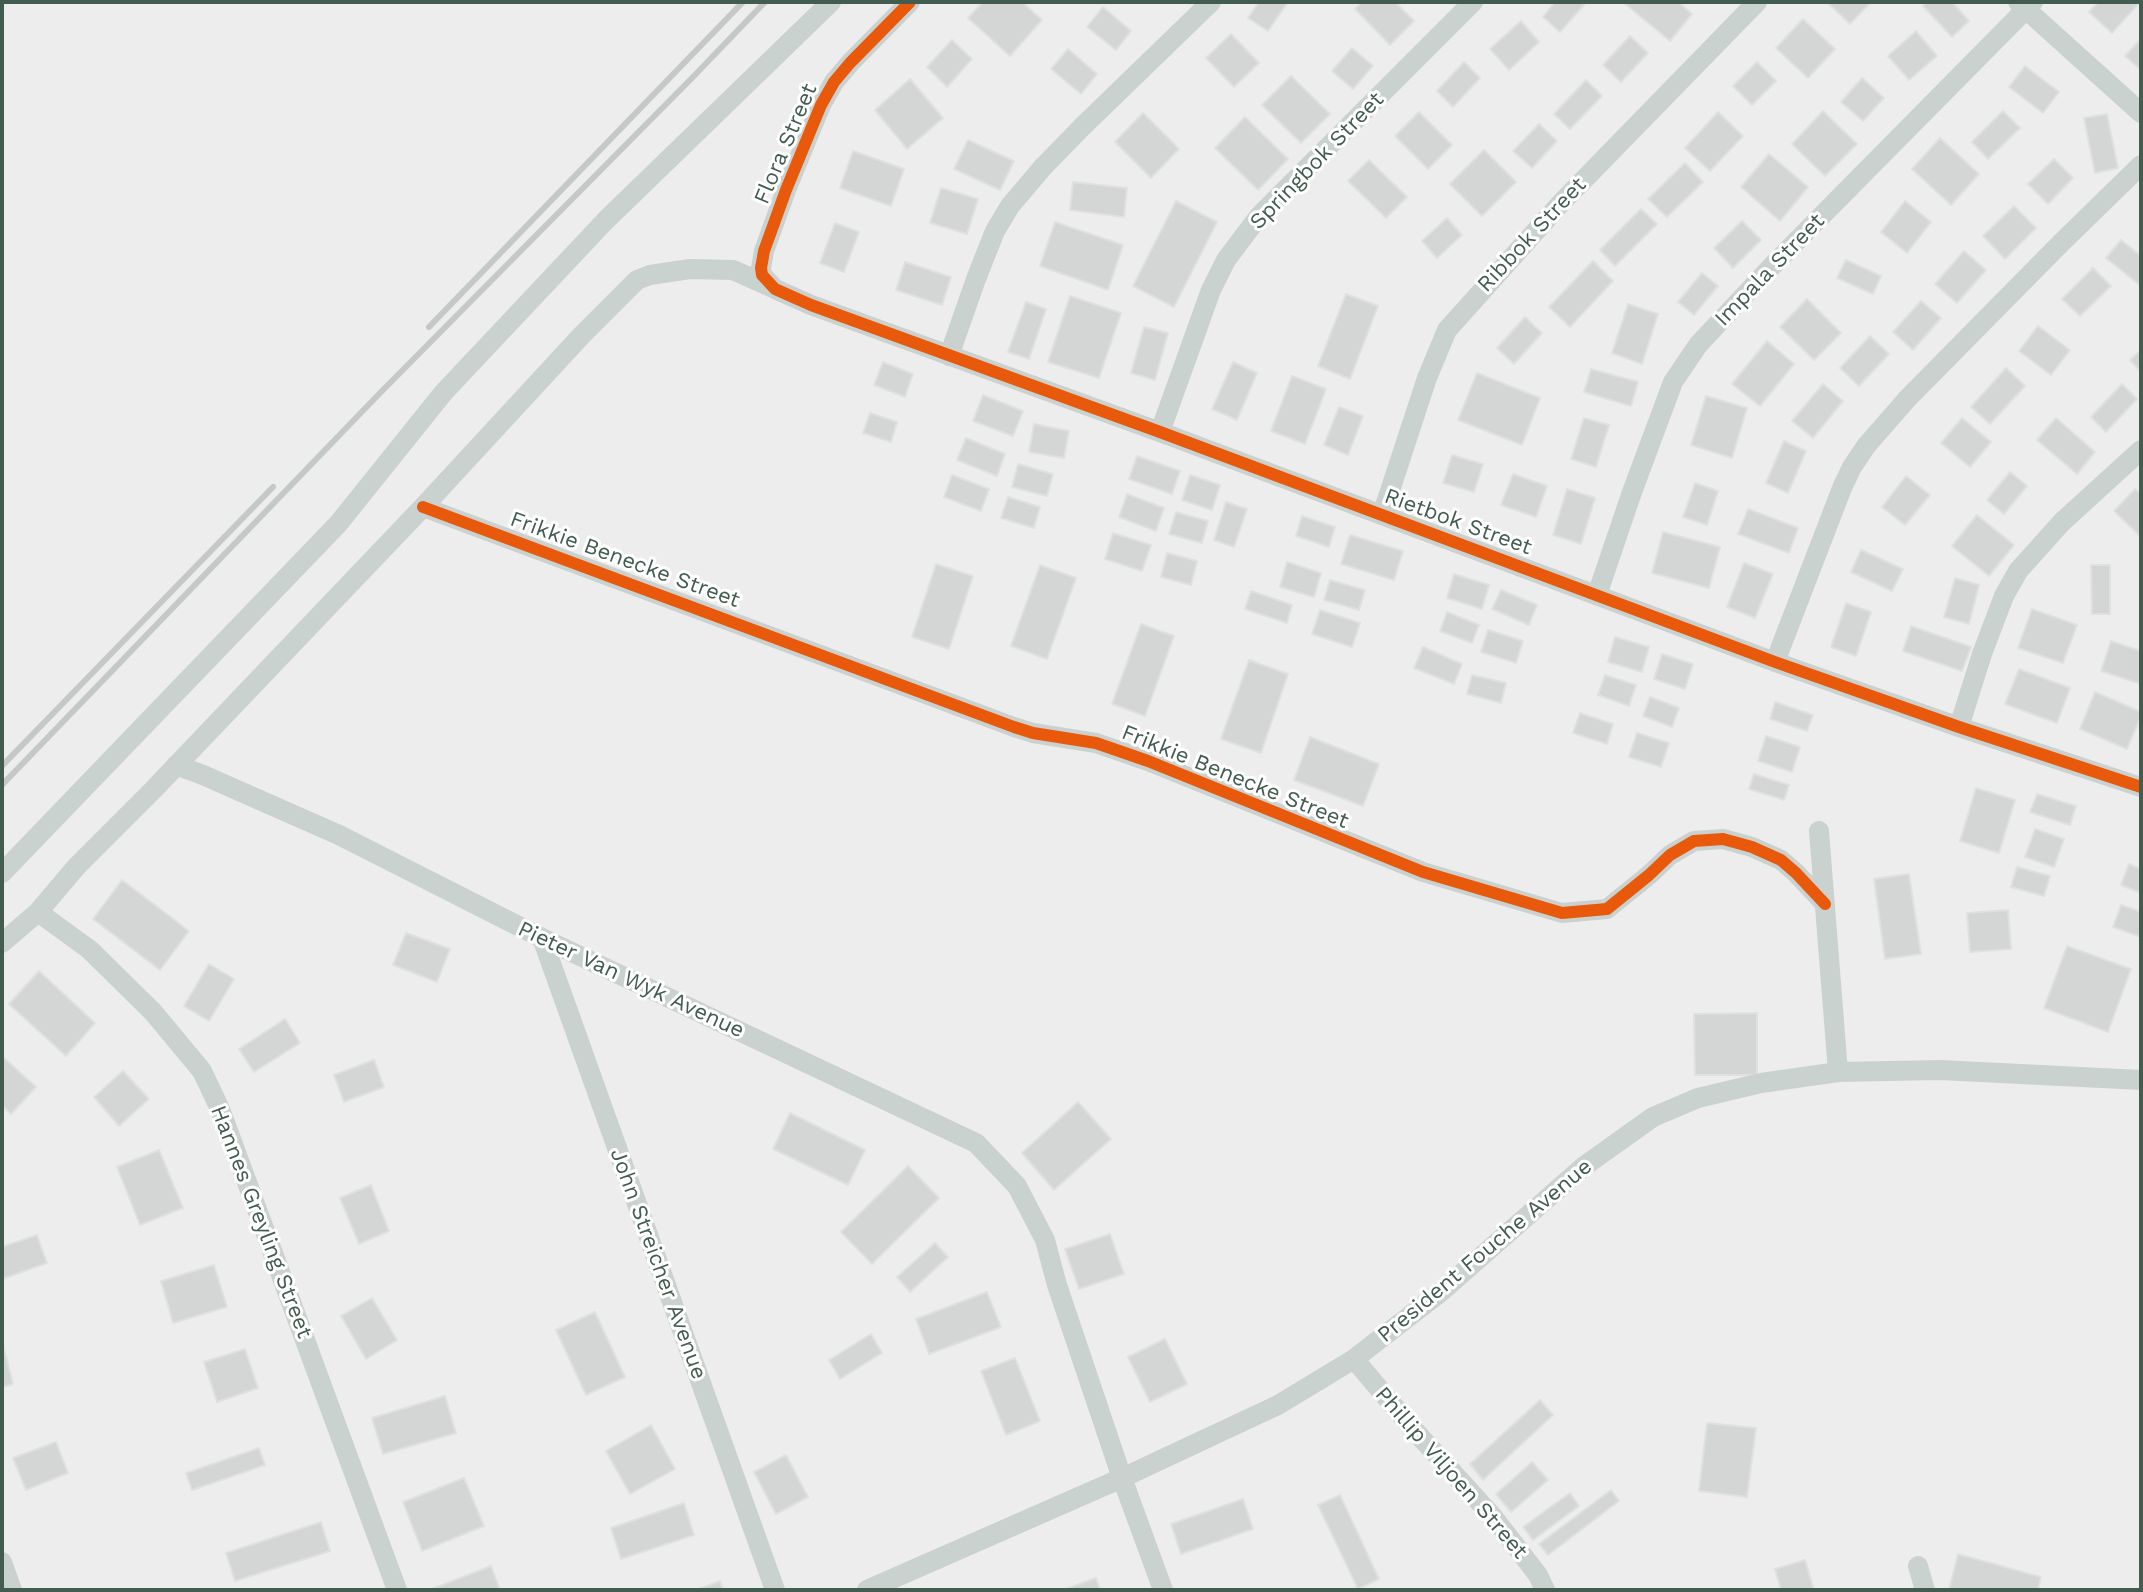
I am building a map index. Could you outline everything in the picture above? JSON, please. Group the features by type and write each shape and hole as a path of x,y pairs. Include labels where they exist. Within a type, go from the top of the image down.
{"street":[{"path":"2,873 338,524 444,392 606,220 831,2"},
{"name":"Flora Street","path":"770,285 762,275 764,251 821,105 850,63 910,2"},
{"path":"949,356 995,231 1010,206 1083,126 1211,2"},
{"name":"Springbok Street","path":"1160,432 1211,290 1226,260 1260,215 1473,2"},
{"name":"Ribbok Street","path":"1382,515 1427,378 1447,330 1561,203 1757,2"},
{"path":"2026,4 2141,113"},
{"name":"Impala Street","path":"1597,595 1673,382 1698,345 2026,4"},
{"path":"1775,662 1842,488 1866,446 1908,398 2141,165"},
{"name":"Rietbok Street","path":"176,765 637,280 690,269 733,270 811,305 1775,662 2141,787"},
{"path":"1959,727 1982,654 2004,596 2018,571 2062,522 2141,450"},
{"name":"Frikkie Benecke Street","path":"423,507 1014,727 1096,743 1423,872 1562,913 1607,909 1670,855 1694,841 1723,839 1781,860 1825,904"},
{"path":"2,943 38,912 77,866 176,765"},
{"name":"Pieter Van Wyk Avenue","path":"176,765 339,835 542,938 976,1143 1017,1186 1045,1240 1057,1285 1122,1478 1163,1590"},
{"path":"1819,831 1838,1072"},
{"name":"Hannes Greyling Street","path":"38,912 90,950 153,1012 202,1071 220,1109 397,1590"},
{"name":"John Streicher Avenue","path":"542,938 775,1590"},
{"name":"President Fouche Avenue","path":"867,1590 1122,1478 1278,1405 1354,1359 1442,1291 1583,1167 1653,1117 1698,1098 1761,1083 1838,1072 1940,1070 2141,1080"},
{"name":"Phillip Viljoen Street","path":"1354,1359 1494,1518 1538,1575 1545,1590"},
{"path":"2,1562 12,1590"},
{"path":"1918,1566 1925,1590"}],"building":[{"path":"983,2 1022,2 1042,20 1010,56 968,18"},
{"path":"1259,2 1288,2 1268,31 1248,18"},
{"path":"1362,2 1395,2 1414,21 1390,45 1355,9"},
{"path":"1555,2 1580,2 1584,5 1560,32 1543,17"},
{"path":"1623,2 1678,2 1692,14 1670,41"},
{"path":"1827,2 1871,2 1850,24"},
{"path":"1927,2 1952,2 1969,21 1952,37 1923,6"},
{"path":"2098,2 2140,2 2112,33 2089,12"},
{"path":"1103,7 1131,31 1116,50 1087,27"},
{"path":"1803,19 1835,49 1808,78 1776,48"},
{"path":"1521,21 1539,42 1509,70 1490,49"},
{"path":"1916,31 1937,56 1909,80 1888,56"},
{"path":"1231,34 1259,63 1234,87 1206,58"},
{"path":"1630,36 1648,53 1621,82 1603,65"},
{"path":"2141,39 2141,70 2125,56"},
{"path":"952,40 972,59 947,87 927,67"},
{"path":"1352,48 1373,66 1353,89 1332,71"},
{"path":"1068,49 1097,74 1081,94 1051,69"},
{"path":"1464,62 1480,78 1453,107 1437,91"},
{"path":"1757,62 1776,81 1752,105 1733,86"},
{"path":"2025,66 2059,92 2043,113 2009,87"},
{"path":"1291,76 1330,114 1301,143 1262,105"},
{"path":"1862,78 1884,98 1863,121 1841,102"},
{"path":"910,79 943,118 907,149 875,110"},
{"path":"1586,80 1602,96 1570,129 1554,114"},
{"path":"1823,111 1857,144 1825,176 1792,144"},
{"path":"2003,111 2020,128 1988,159 1972,142"},
{"path":"1419,112 1452,145 1428,169 1395,136"},
{"path":"1718,112 1743,136 1710,171 1685,148"},
{"path":"1143,113 1179,149 1151,178 1115,142"},
{"path":"2107,114 2118,168 2095,173 2084,118"},
{"path":"1245,117 1288,159 1258,190 1215,148"},
{"path":"1539,124 1557,141 1532,168 1513,151"},
{"path":"1940,138 1979,174 1951,205 1912,169"},
{"path":"968,140 1014,161 1000,190 954,169"},
{"path":"1484,150 1516,182 1482,216 1450,184"},
{"path":"853,151 904,169 891,206 840,188"},
{"path":"1769,154 1808,187 1780,221 1741,187"},
{"path":"2054,159 2073,178 2048,204 2028,184"},
{"path":"1369,160 1407,197 1386,218 1348,181"},
{"path":"1685,163 1703,182 1667,217 1648,199"},
{"path":"1073,182 1127,188 1124,217 1070,210"},
{"path":"941,188 978,199 967,234 930,223"},
{"path":"1176,201 1217,222 1174,307 1133,286"},
{"path":"1905,201 1931,222 1907,253 1881,232"},
{"path":"2014,206 2036,228 2005,259 1983,236"},
{"path":"1641,209 1657,224 1615,266 1600,250"},
{"path":"1447,218 1462,235 1437,258 1422,241"},
{"path":"1742,221 1761,240 1733,268 1714,248"},
{"path":"1055,222 1123,245 1108,290 1040,266"},
{"path":"835,223 859,232 844,272 820,263"},
{"path":"2121,240 2141,256 2141,286 2106,258"},
{"path":"1964,251 1986,270 1957,303 1935,284"},
{"path":"1846,260 1881,276 1873,294 1837,278"},
{"path":"1593,261 1613,281 1570,327 1549,307"},
{"path":"905,262 951,277 942,305 896,290"},
{"path":"2093,268 2111,286 2080,316 2062,299"},
{"path":"1702,273 1718,286 1694,315 1678,302"},
{"path":"1346,294 1378,306 1350,379 1318,366"},
{"path":"1070,296 1121,313 1099,378 1048,362"},
{"path":"1807,299 1841,333 1814,360 1780,327"},
{"path":"1921,301 1941,318 1913,350 1893,332"},
{"path":"1026,302 1046,309 1029,359 1008,352"},
{"path":"1628,304 1658,314 1642,364 1612,353"},
{"path":"1525,317 1542,333 1514,364 1497,348"},
{"path":"2038,326 2070,350 2051,375 2019,351"},
{"path":"1144,327 1168,333 1155,380 1131,373"},
{"path":"1870,336 1889,354 1859,386 1840,368"},
{"path":"1767,341 1794,364 1760,406 1732,384"},
{"path":"2141,350 2141,372 2130,360"},
{"path":"883,362 913,374 905,397 874,385"},
{"path":"1233,362 1257,373 1237,420 1212,409"},
{"path":"2006,368 2025,386 1990,424 1971,407"},
{"path":"1591,369 1638,382 1631,406 1584,392"},
{"path":"1477,373 1540,398 1522,445 1458,420"},
{"path":"1292,376 1326,389 1305,444 1271,431"},
{"path":"1823,384 1843,401 1813,438 1792,421"},
{"path":"2122,384 2137,399 2106,432 2091,417"},
{"path":"983,395 1023,411 1013,436 973,421"},
{"path":"1706,396 1747,408 1732,458 1691,445"},
{"path":"1339,407 1363,416 1348,455 1324,445"},
{"path":"870,413 897,422 891,442 863,433"},
{"path":"1584,418 1609,425 1596,467 1571,459"},
{"path":"1962,418 1991,442 1970,467 1941,443"},
{"path":"2056,418 2095,452 2077,474 2037,440"},
{"path":"1034,424 1069,431 1064,458 1029,452"},
{"path":"966,438 1005,454 997,476 957,460"},
{"path":"1784,441 1806,451 1788,493 1766,483"},
{"path":"1452,455 1483,464 1474,492 1443,483"},
{"path":"1137,456 1180,471 1172,494 1129,479"},
{"path":"1018,464 1053,474 1047,496 1012,487"},
{"path":"2010,472 2027,486 2004,514 1987,500"},
{"path":"1513,474 1547,486 1536,517 1501,505"},
{"path":"952,475 989,489 981,511 944,497"},
{"path":"1190,475 1220,485 1212,510 1182,500"},
{"path":"1906,476 1930,495 1905,525 1882,507"},
{"path":"1695,483 1718,491 1707,525 1683,517"},
{"path":"1567,489 1595,498 1581,544 1553,535"},
{"path":"2135,489 2141,494 2141,537 2114,511"},
{"path":"1127,494 1164,508 1156,531 1119,517"},
{"path":"1008,497 1040,507 1034,528 1001,518"},
{"path":"1226,502 1247,509 1234,547 1214,540"},
{"path":"1748,509 1798,528 1789,553 1738,534"},
{"path":"1176,512 1208,521 1202,543 1169,534"},
{"path":"1977,515 2014,545 1989,576 1952,546"},
{"path":"1302,516 1335,527 1329,547 1296,536"},
{"path":"1663,532 1720,547 1709,588 1652,573"},
{"path":"1113,533 1151,545 1142,571 1105,559"},
{"path":"1350,535 1403,551 1394,580 1341,564"},
{"path":"1861,550 1903,569 1892,591 1851,572"},
{"path":"1167,553 1197,561 1191,585 1161,577"},
{"path":"1287,562 1321,573 1314,597 1280,587"},
{"path":"1744,563 1773,574 1755,618 1727,607"},
{"path":"936,564 973,576 949,649 912,637"},
{"path":"1040,565 1076,578 1047,659 1011,646"},
{"path":"2091,565 2110,565 2110,614 2092,614"},
{"path":"1454,574 1489,585 1482,609 1447,598"},
{"path":"1955,578 1979,585 1969,624 1944,617"},
{"path":"1330,580 1365,590 1359,610 1324,600"},
{"path":"1501,590 1537,605 1529,625 1492,609"},
{"path":"1251,591 1292,605 1287,623 1245,609"},
{"path":"1846,603 1871,612 1856,656 1831,647"},
{"path":"2032,609 2077,625 2063,663 2018,648"},
{"path":"1320,610 1360,623 1352,647 1312,634"},
{"path":"1447,612 1479,625 1472,643 1440,631"},
{"path":"1141,624 1174,636 1145,716 1112,704"},
{"path":"1911,626 1971,647 1962,671 1903,651"},
{"path":"1488,630 1523,641 1516,663 1481,652"},
{"path":"1615,637 1649,647 1642,672 1608,662"},
{"path":"2111,641 2141,651 2141,684 2101,671"},
{"path":"1423,647 1462,664 1454,684 1414,668"},
{"path":"1662,654 1693,664 1685,689 1654,679"},
{"path":"1249,660 1288,674 1261,753 1221,739"},
{"path":"2019,669 2070,688 2057,723 2005,704"},
{"path":"1472,675 1506,683 1501,703 1467,694"},
{"path":"1605,675 1636,685 1629,706 1598,695"},
{"path":"2095,692 2141,712 2127,749 2080,729"},
{"path":"1650,697 1679,708 1672,727 1643,716"},
{"path":"1775,702 1813,715 1807,731 1770,719"},
{"path":"1580,713 1613,724 1607,744 1573,733"},
{"path":"1637,733 1669,743 1661,767 1629,757"},
{"path":"1766,736 1800,747 1792,772 1758,761"},
{"path":"1310,737 1379,764 1363,806 1294,780"},
{"path":"1754,774 1789,785 1784,800 1749,789"},
{"path":"1976,788 2015,800 1999,853 1960,841"},
{"path":"2037,794 2076,806 2070,825 2030,812"},
{"path":"2035,829 2064,839 2054,867 2025,857"},
{"path":"2129,864 2141,869 2141,893 2121,885"},
{"path":"2017,867 2050,876 2044,896 2011,887"},
{"path":"1909,874 1921,954 1885,959 1874,879"},
{"path":"122,880 189,931 160,970 93,919"},
{"path":"2121,905 2141,912 2141,937 2113,927"},
{"path":"2008,910 2011,949 1970,952 1967,913"},
{"path":"406,933 450,949 437,982 393,965"},
{"path":"2067,946 2131,969 2108,1032 2044,1008"},
{"path":"209,964 234,979 209,1021 184,1006"},
{"path":"39,971 95,1023 66,1056 9,1004"},
{"path":"1757,1013 1757,1075 1695,1075 1694,1014"},
{"path":"285,1019 300,1043 254,1072 239,1049"},
{"path":"2,1056 36,1087 11,1114 2,1105"},
{"path":"374,1060 384,1087 344,1102 334,1075"},
{"path":"123,1071 149,1099 119,1126 94,1097"},
{"path":"1078,1102 1111,1139 1054,1190 1022,1153"},
{"path":"790,1113 865,1150 848,1185 773,1149"},
{"path":"159,1150 183,1208 140,1225 117,1167"},
{"path":"908,1166 939,1198 872,1264 841,1232"},
{"path":"371,1185 389,1231 359,1244 340,1198"},
{"path":"1110,1234 1124,1274 1079,1289 1065,1249"},
{"path":"37,1235 47,1263 2,1279 2,1247"},
{"path":"935,1243 948,1257 910,1292 897,1277"},
{"path":"214,1265 227,1307 173,1323 161,1281"},
{"path":"987,1292 1001,1327 929,1354 916,1319"},
{"path":"372,1298 397,1340 366,1359 341,1316"},
{"path":"595,1312 625,1377 586,1395 556,1330"},
{"path":"871,1334 882,1353 840,1379 829,1360"},
{"path":"1165,1339 1187,1384 1150,1402 1128,1357"},
{"path":"2,1341 13,1384 2,1387"},
{"path":"245,1349 258,1388 217,1402 204,1362"},
{"path":"1015,1358 1040,1421 1006,1435 981,1371"},
{"path":"445,1396 456,1433 383,1454 372,1418"},
{"path":"1540,1400 1553,1415 1483,1480 1470,1464"},
{"path":"1707,1423 1756,1428 1747,1497 1699,1491"},
{"path":"651,1425 675,1469 630,1494 606,1451"},
{"path":"56,1442 68,1473 26,1490 13,1458"},
{"path":"259,1448 265,1465 192,1490 186,1473"},
{"path":"786,1455 808,1497 776,1514 754,1472"},
{"path":"1532,1462 1548,1480 1511,1512 1496,1494"},
{"path":"464,1478 484,1526 422,1551 403,1502"},
{"path":"1611,1490 1619,1501 1548,1555 1539,1544"},
{"path":"1570,1493 1579,1506 1533,1540 1523,1527"},
{"path":"1340,1495 1379,1579 1358,1589 1318,1505"},
{"path":"1243,1499 1253,1529 1181,1554 1171,1524"},
{"path":"684,1503 694,1535 621,1559 611,1528"},
{"path":"321,1522 330,1551 235,1581 226,1553"},
{"path":"1958,1554 2041,1577 2038,1590 1949,1590"},
{"path":"1805,1560 1814,1590 1781,1590 1775,1569"},
{"path":"491,1566 500,1590 429,1590"},
{"path":"1096,1578 1100,1590 1063,1590"},
{"path":"720,1581 723,1590 696,1590"}],"railway":[{"path":"429,327 743,2"},
{"path":"2,785 380,393 765,2"},
{"path":"2,766 273,487"}],"cycle path":[{"path":"910,2 850,63 821,105 764,251 762,275 775,289 811,305 1775,662 2141,787"},
{"path":"423,507 1014,727 1096,743 1423,872 1562,913 1607,909 1670,855 1694,841 1723,839 1781,860 1825,904"}]}
